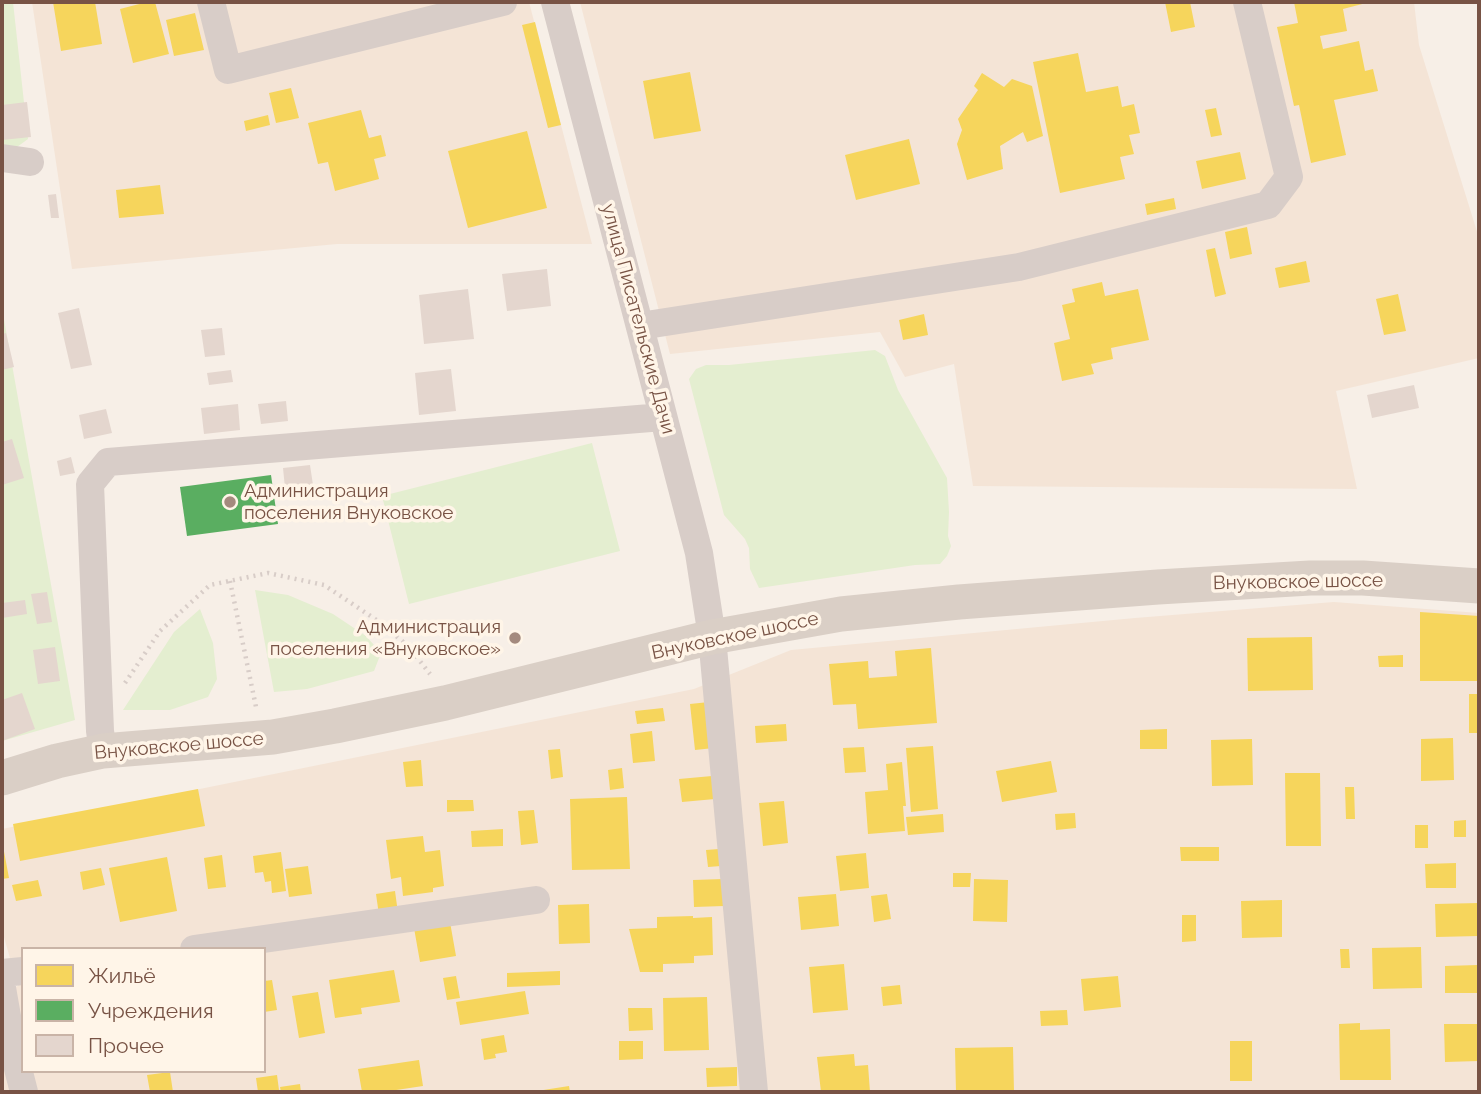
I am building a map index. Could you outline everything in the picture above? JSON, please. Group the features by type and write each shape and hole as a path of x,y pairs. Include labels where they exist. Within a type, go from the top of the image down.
{"main road":[{"name":"Внуковское шоссе","path":"2,778 57,761 103,751 273,737 445,703 712,637 842,614 959,602 1310,578 1363,578 1479,586"}],"street":[{"path":"211,2 228,70 503,2"},
{"name":"улица Писательские Дачи","path":"555,2 699,553 712,637 754,1092"},
{"path":"640,326 1019,267 1268,205 1289,177 1247,2"},
{"path":"2,158 30,162"},
{"path":"103,751 90,484 108,462 663,417"},
{"path":"208,947 536,900"},
{"path":"2,973 21,971"},
{"path":"2,988 24,1092"}],"path":[{"path":"124,684 160,631 210,585 268,573 324,585 382,623 409,647 434,680 445,703"},
{"path":"230,581 256,707"}],"shaded area":[{"path":"32,2 529,2 592,244 337,244 72,269"},
{"path":"580,2 1414,2 1419,45 1479,238 1479,358 1336,391 1357,489 973,486 954,364 905,377 880,332 670,354"},
{"path":"1334,602 1479,613 1479,1092 2,1092 2,990 18,986 2,930 2,829 694,689 791,650"}],"green space":[{"path":"2,2 13,2 28,139 2,158"},
{"path":"2,308 75,720 2,741"},
{"path":"875,350 885,356 898,390 947,478 948,536 951,546 947,556 940,564 915,565 759,588 750,569 749,548 745,539 724,515 689,379 696,369 706,365"},
{"path":"592,443 620,551 409,604 382,496"},
{"path":"255,590 288,595 333,614 366,636 381,653 374,671 307,689 274,692"},
{"path":"200,609 213,643 217,679 208,697 170,710 123,710 174,632"}],"building: Жильё":[{"path":"53,2 95,2 102,44 61,51"},
{"path":"155,2 169,54 133,63 120,9"},
{"path":"1165,2 1190,2 1195,27 1171,32"},
{"path":"1294,2 1370,2 1343,9 1347,31 1320,36 1323,49 1359,41 1365,71 1373,69 1378,91 1334,100 1346,155 1311,163 1299,105 1294,106 1277,27 1298,23"},
{"path":"195,13 204,50 174,56 166,20"},
{"path":"535,22 561,125 548,128 522,25"},
{"path":"1078,53 1086,92 1118,86 1122,107 1134,104 1140,133 1129,135 1134,154 1120,157 1125,179 1060,193 1033,62"},
{"path":"690,72 701,131 654,139 643,81"},
{"path":"982,73 1004,87 1012,79 1032,86 1043,136 1027,142 1023,132 1000,146 1003,169 967,180 957,144 962,130 958,119 978,90 974,86"},
{"path":"291,88 299,118 276,123 269,93"},
{"path":"1216,108 1222,135 1211,137 1205,110"},
{"path":"361,110 369,138 381,135 386,156 374,159 379,179 335,191 328,162 318,164 308,123"},
{"path":"268,115 270,125 246,131 244,121"},
{"path":"527,131 547,208 468,228 448,151"},
{"path":"909,139 920,184 856,200 845,155"},
{"path":"1240,152 1246,179 1202,189 1196,161"},
{"path":"160,185 164,214 119,218 116,190"},
{"path":"1174,198 1176,209 1147,215 1145,204"},
{"path":"1247,227 1252,254 1230,259 1225,232"},
{"path":"1215,248 1226,294 1215,297 1206,250"},
{"path":"1306,261 1310,282 1279,288 1275,268"},
{"path":"1102,282 1105,296 1138,289 1149,340 1111,348 1113,359 1091,364 1094,374 1062,381 1054,343 1070,339 1062,305 1075,302 1072,289"},
{"path":"1398,294 1406,331 1384,335 1376,299"},
{"path":"924,314 928,335 903,340 899,320"},
{"path":"1420,612 1479,616 1479,681 1420,681"},
{"path":"1312,637 1313,690 1248,691 1247,638"},
{"path":"931,648 937,723 858,729 856,704 833,705 829,664 868,661 869,678 897,676 895,651"},
{"path":"1403,655 1403,667 1379,667 1378,656"},
{"path":"1469,694 1479,694 1479,733 1469,733"},
{"path":"709,702 714,748 695,750 690,704"},
{"path":"663,708 665,721 637,724 635,711"},
{"path":"786,724 787,741 756,743 755,726"},
{"path":"1167,729 1167,749 1140,749 1140,730"},
{"path":"652,731 655,761 633,763 630,734"},
{"path":"1453,738 1454,780 1421,781 1421,739"},
{"path":"1252,739 1253,785 1212,786 1211,740"},
{"path":"933,746 938,809 911,812 906,748"},
{"path":"864,747 866,772 845,773 843,748"},
{"path":"560,749 563,777 551,779 548,750"},
{"path":"421,760 423,786 406,787 403,762"},
{"path":"1051,761 1057,792 1002,802 996,771"},
{"path":"902,762 905,831 868,834 865,792 888,790 886,764"},
{"path":"622,768 624,788 610,790 608,770"},
{"path":"1285,773 1320,773 1321,846 1286,846"},
{"path":"712,776 715,799 682,802 679,779"},
{"path":"1345,787 1354,787 1355,819 1346,819"},
{"path":"198,789 205,826 20,861 13,824"},
{"path":"627,797 630,869 572,870 570,799"},
{"path":"447,800 473,800 474,811 447,812"},
{"path":"784,801 788,843 763,846 759,803"},
{"path":"534,810 538,843 521,845 518,811"},
{"path":"1075,813 1076,828 1056,830 1055,814"},
{"path":"943,814 944,832 908,835 906,817"},
{"path":"1466,820 1466,837 1454,837 1454,821"},
{"path":"1415,825 1428,825 1428,848 1415,848"},
{"path":"503,829 503,846 472,847 471,831"},
{"path":"423,836 425,852 440,850 444,886 433,888 433,892 403,896 401,877 391,879 386,840"},
{"path":"2,846 9,878 2,879"},
{"path":"1180,847 1219,847 1219,861 1181,861"},
{"path":"719,849 721,866 708,867 706,850"},
{"path":"281,852 286,891 272,893 271,881 265,882 263,872 255,873 253,856"},
{"path":"866,853 869,888 840,891 836,856"},
{"path":"222,855 226,887 208,889 204,858"},
{"path":"167,857 177,911 120,922 109,868"},
{"path":"1456,863 1456,888 1426,888 1425,864"},
{"path":"308,866 312,894 289,897 285,869"},
{"path":"101,868 105,885 83,890 80,872"},
{"path":"953,873 971,873 970,887 953,887"},
{"path":"723,879 724,906 694,907 693,880"},
{"path":"974,879 1008,880 1007,922 973,921"},
{"path":"38,880 42,896 16,901 12,885"},
{"path":"395,891 398,913 379,915 376,894"},
{"path":"836,894 839,926 801,930 798,897"},
{"path":"887,894 891,919 874,922 871,896"},
{"path":"1282,900 1282,937 1242,938 1241,901"},
{"path":"1479,903 1479,936 1436,937 1435,904"},
{"path":"589,904 590,943 559,944 558,905"},
{"path":"1182,915 1196,915 1196,941 1182,942"},
{"path":"657,917 712,917 713,955 694,956 694,963 663,964 663,972 640,972 629,929 657,928"},
{"path":"450,922 456,956 420,962 414,928"},
{"path":"1421,947 1422,988 1373,989 1372,948"},
{"path":"1340,949 1349,949 1350,968 1341,968"},
{"path":"844,964 848,1010 813,1013 809,967"},
{"path":"1478,965 1478,993 1445,993 1445,966"},
{"path":"394,970 400,1002 361,1008 362,1014 335,1018 329,980"},
{"path":"560,971 560,985 507,987 507,973"},
{"path":"456,976 460,998 447,1000 443,978"},
{"path":"1118,976 1121,1007 1084,1011 1081,979"},
{"path":"272,980 277,1010 266,1012 266,981"},
{"path":"900,985 902,1004 883,1006 881,987"},
{"path":"525,991 529,1014 460,1025 456,1002"},
{"path":"318,992 325,1033 299,1038 292,996"},
{"path":"707,997 709,1050 664,1051 663,998"},
{"path":"628,1008 652,1008 653,1030 629,1031"},
{"path":"1067,1010 1068,1025 1041,1026 1040,1011"},
{"path":"1360,1023 1360,1030 1390,1029 1391,1080 1340,1080 1339,1024"},
{"path":"1444,1024 1479,1024 1479,1061 1445,1062"},
{"path":"504,1035 507,1052 484,1060 481,1039"},
{"path":"619,1041 643,1041 643,1059 619,1060"},
{"path":"1230,1041 1252,1041 1252,1081 1230,1081"},
{"path":"1013,1047 1014,1092 956,1092 955,1048"},
{"path":"854,1054 855,1066 868,1065 870,1092 821,1092 817,1057"},
{"path":"419,1060 423,1086 362,1092 358,1069"},
{"path":"737,1067 737,1086 707,1087 706,1068"},
{"path":"170,1073 173,1092 150,1092 147,1075"},
{"path":"277,1075 279,1090 258,1092 256,1078"},
{"path":"300,1084 301,1092 281,1092 280,1087"},
{"path":"569,1086 570,1092 537,1092 537,1091"}],"building: Учреждения":[{"path":"271,475 278,524 187,536 180,487"}],"building: Прочее":[{"path":"27,102 31,137 2,140 2,105"},
{"path":"56,194 59,218 51,218 48,195"},
{"path":"547,269 551,306 507,311 502,274"},
{"path":"468,289 474,339 424,344 419,295"},
{"path":"79,308 92,365 71,369 58,313"},
{"path":"222,328 225,355 205,357 201,330"},
{"path":"6,333 14,367 2,370 2,334"},
{"path":"451,369 456,411 419,415 415,373"},
{"path":"231,370 233,382 209,385 207,373"},
{"path":"1414,385 1419,408 1372,418 1367,395"},
{"path":"286,401 288,421 261,424 258,404"},
{"path":"238,404 240,430 204,434 201,408"},
{"path":"106,409 112,433 84,439 79,415"},
{"path":"12,439 24,478 2,485 2,442"},
{"path":"71,457 75,473 60,476 57,461"},
{"path":"310,465 313,485 285,488 283,468"},
{"path":"47,592 52,622 37,624 31,594"},
{"path":"25,600 27,614 2,618 2,603"},
{"path":"55,647 60,681 38,684 33,650"},
{"path":"22,693 35,729 2,741 2,700"}],"place":[{"name":"Администрация поселения Внуковское","path":"230,502"},
{"name":"Администрация поселения «Внуковское»","path":"515,638"}]}
